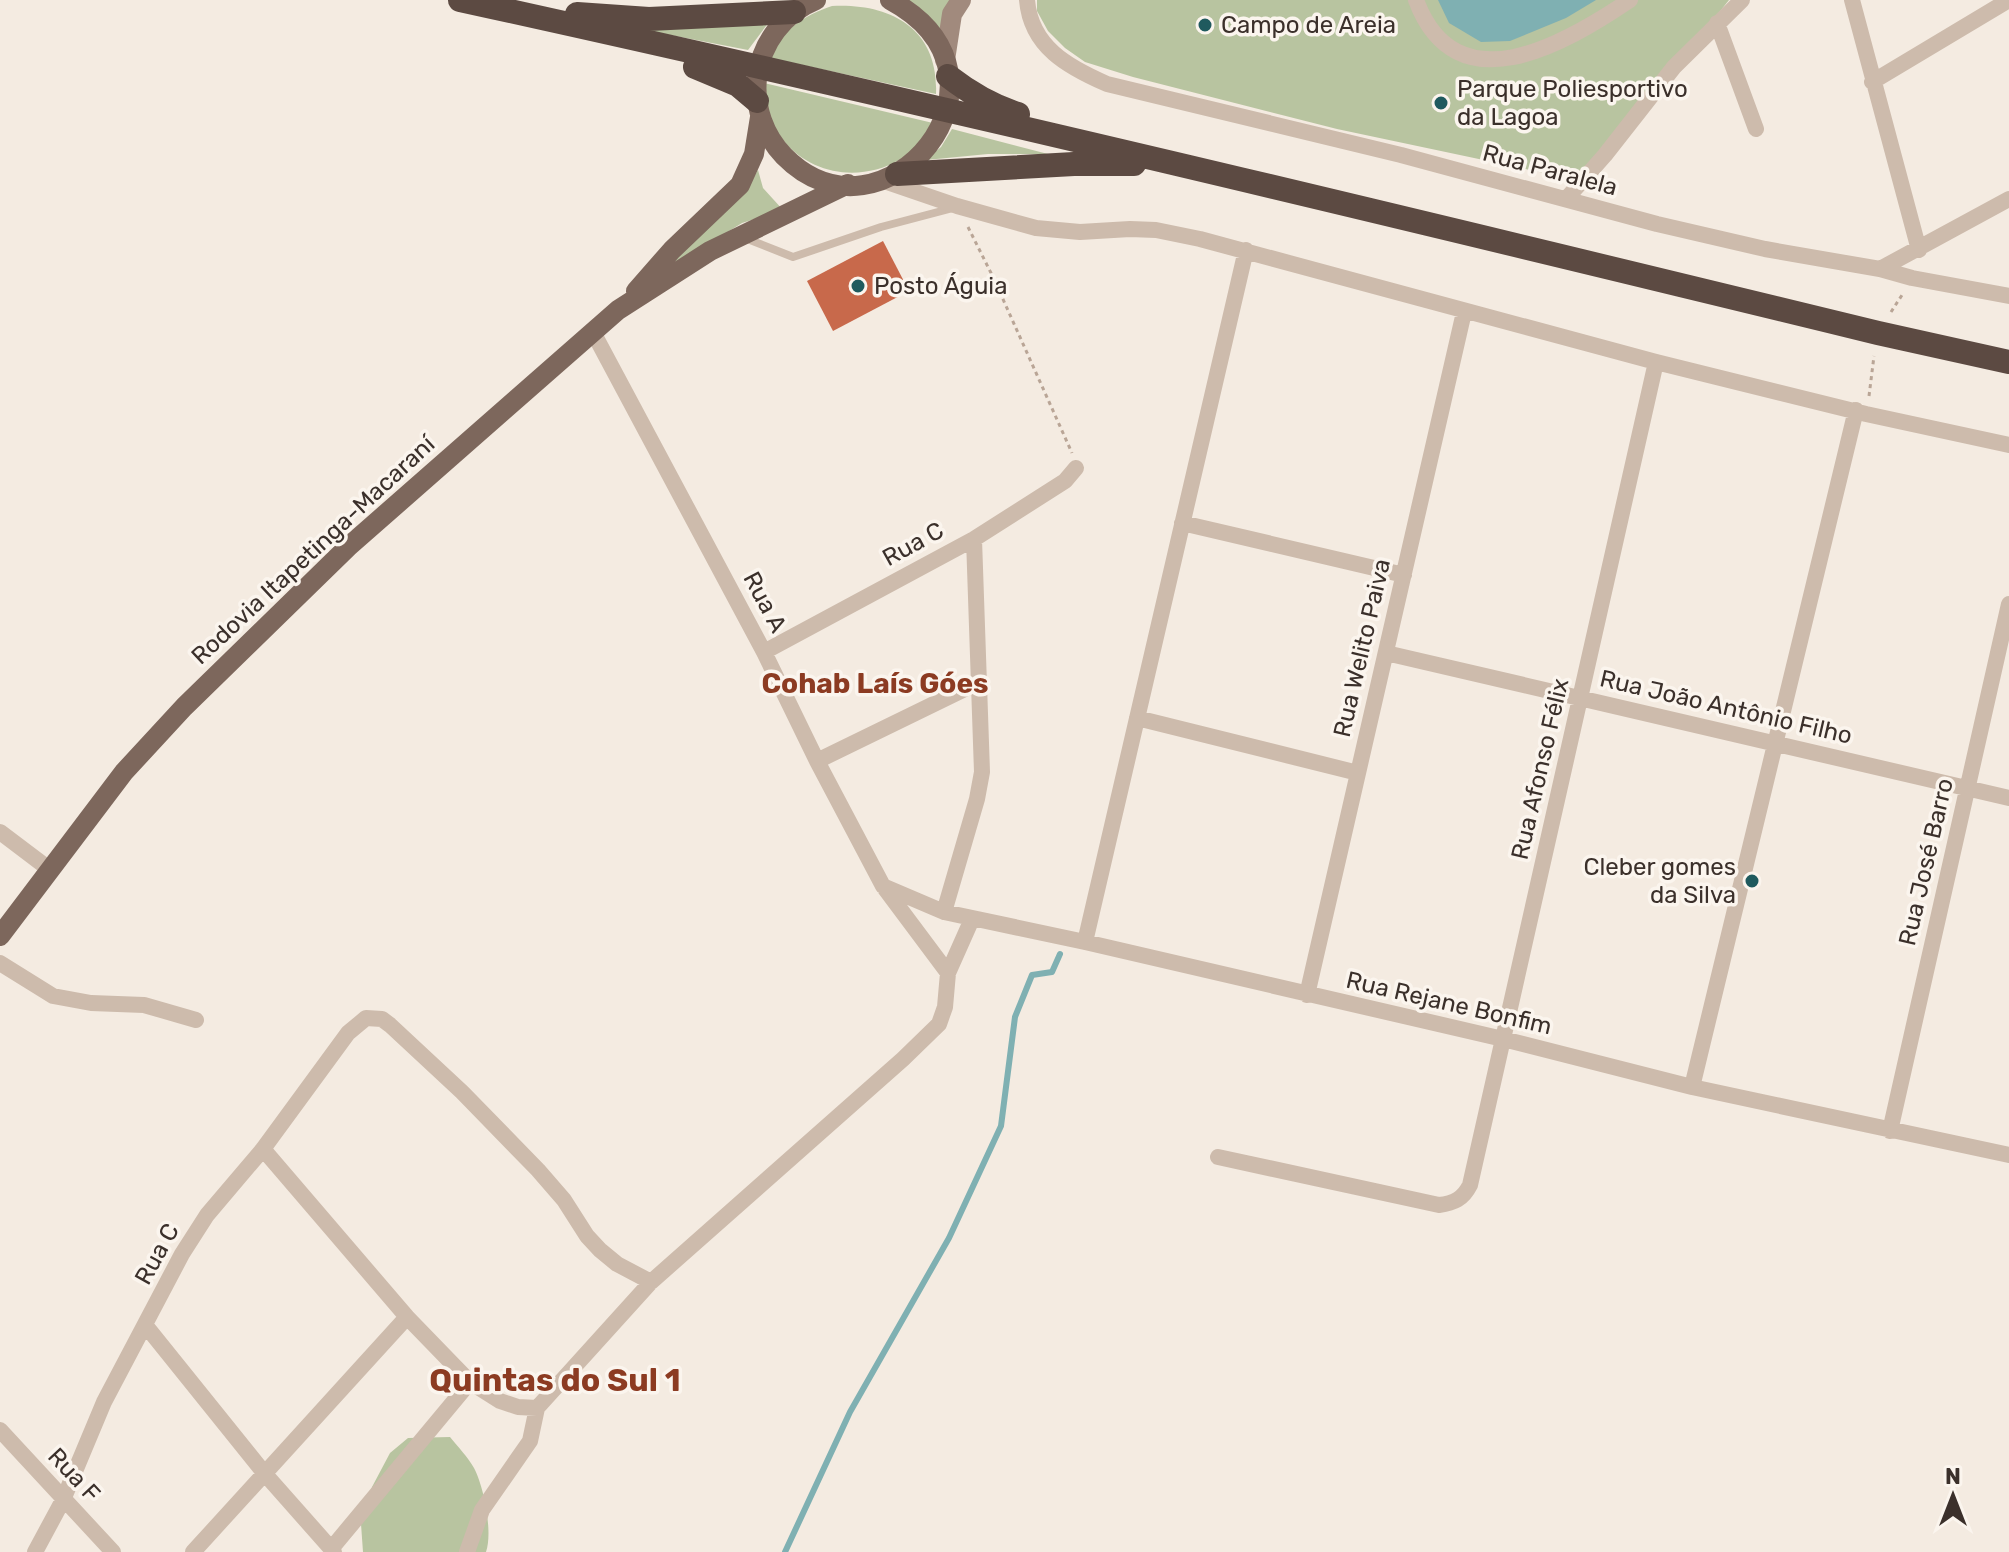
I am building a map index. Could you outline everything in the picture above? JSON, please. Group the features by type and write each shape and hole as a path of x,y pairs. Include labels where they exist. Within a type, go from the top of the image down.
{"highway":[{"path":"460,0 947,109 2009,362"},
{"path":"490,7 649,19 799,4"},
{"path":"490,7 701,69 738,85 759,109"},
{"path":"946,68 967,91 999,108 1185,165"},
{"path":"889,177 1074,164 1185,165"}],"main road":[{"path":"890,0 918,18 938,45 946,68"},
{"path":"759,109 776,147 800,169 831,182 848,184 889,177 911,165 934,140 947,109 946,68 952,14 961,0"},
{"path":"618,310 672,250 740,185 754,154 759,109 758,69 771,37 799,4"},
{"name":"Rodovia Itapetinga-Macaraní","path":"0,936 124,772 243,648 348,547 618,310 710,251 848,184"}],"street":[{"name":"Rua Paralela","path":"1027,0 1036,34 1052,53 1078,71 1107,84 1567,198 1657,224 1765,249 2009,296"},
{"path":"1416,0 1424,21 1445,47 1474,58 1501,59 1526,54 1593,25 1630,0"},
{"path":"1567,198 1674,67 1742,0"},
{"path":"1852,0 1919,250"},
{"path":"1872,82 2009,0"},
{"path":"1717,23 1756,129"},
{"path":"889,177 957,206 1046,229 1156,230 1246,250 1656,362 2009,445"},
{"path":"1880,269 2009,199"},
{"path":"1085,942 1246,250"},
{"name":"Rua Welito Paiva","path":"1307,995 1464,312"},
{"name":"Rua A","path":"593,332 764,652 883,886 948,973"},
{"name":"Rua Afonso Félix","path":"1218,1157 1439,1205 1451,1204 1459,1199 1470,1185 1656,362"},
{"path":"1692,1087 1775,743 1861,412"},
{"name":"Rua C","path":"764,652 974,539 1065,481 1076,468"},
{"path":"1182,523 1404,575"},
{"path":"944,912 982,772 974,539"},
{"name":"Rua José Barro","path":"1890,1131 2009,604"},
{"name":"Rua João Antônio Filho","path":"1386,653 2009,798"},
{"path":"817,761 977,683"},
{"path":"1137,718 1358,773"},
{"path":"4,841 49,869"},
{"name":"Rua Rejane Bonfim","path":"883,886 944,912 972,919 1085,942 1503,1039 1692,1087 2009,1155"},
{"path":"467,1552 482,1510 530,1441 537,1408 651,1282 939,1024 945,1007 948,973 972,919"},
{"path":"0,963 53,996 91,1003 144,1005 196,1020"},
{"name":"Rua C","path":"35,1552 63,1500 104,1402 182,1254 207,1215 263,1149 358,1022 373,1018 390,1025 462,1092 564,1200 600,1250 617,1264 651,1282"},
{"path":"263,1149 407,1317 470,1382 500,1401 518,1407 537,1408"},
{"path":"193,1552 407,1317"},
{"path":"146,1326 265,1474 332,1551 470,1382"},
{"name":"Rua F","path":"0,1430 113,1552"}],"lane":[{"path":"740,237 793,257 881,227 957,206"}],"path":[{"path":"957,206 993,277 1073,454 1076,468"},
{"path":"1861,412 1878,333 1912,278"}],"green space":[{"path":"901,0 950,0 942,40"},
{"name":"Parque Poliesportivo da Lagoa","path":"1037,0 1729,0 1592,173 1568,178 1337,129 1085,62 1048,31 1037,11"},
{"path":"832,6 873,9 907,24 920,36 929,52 935,71 936,94 770,58 780,39 795,25"},
{"path":"769,22 748,50 634,28"},
{"path":"764,83 933,123 920,142 904,157 884,167 863,172 841,172 820,167 800,156 783,140 772,120"},
{"path":"952,129 1048,154 988,154 926,160 941,147"},
{"path":"758,170 763,188 783,210 742,223 681,261 672,261 749,184"},
{"path":"450,1437 478,1476 488,1522 486,1552 363,1552 361,1524 372,1487 390,1453 408,1438"}],"water":[{"path":"1438,0 1596,0 1566,18 1510,41 1481,42 1449,23"}],"building":[{"name":"Posto Águia","path":"883,241 909,291 833,331 807,281"}],"waterway":[{"path":"785,1552 850,1412 949,1238 1001,1126 1015,1017 1032,975 1052,972 1060,954"}],"place":[{"name":"Campo de Areia","path":"1205,25"},
{"name":"Parque Poliesportivo da Lagoa","path":"1441,103"},
{"name":"Posto Águia","path":"858,286"},
{"name":"Cleber gomes da Silva","path":"1752,881"}],"district":[{"name":"Cohab Laís Góes","path":"875,683"},
{"name":"Quintas do Sul 1","path":"555,1380"}]}
